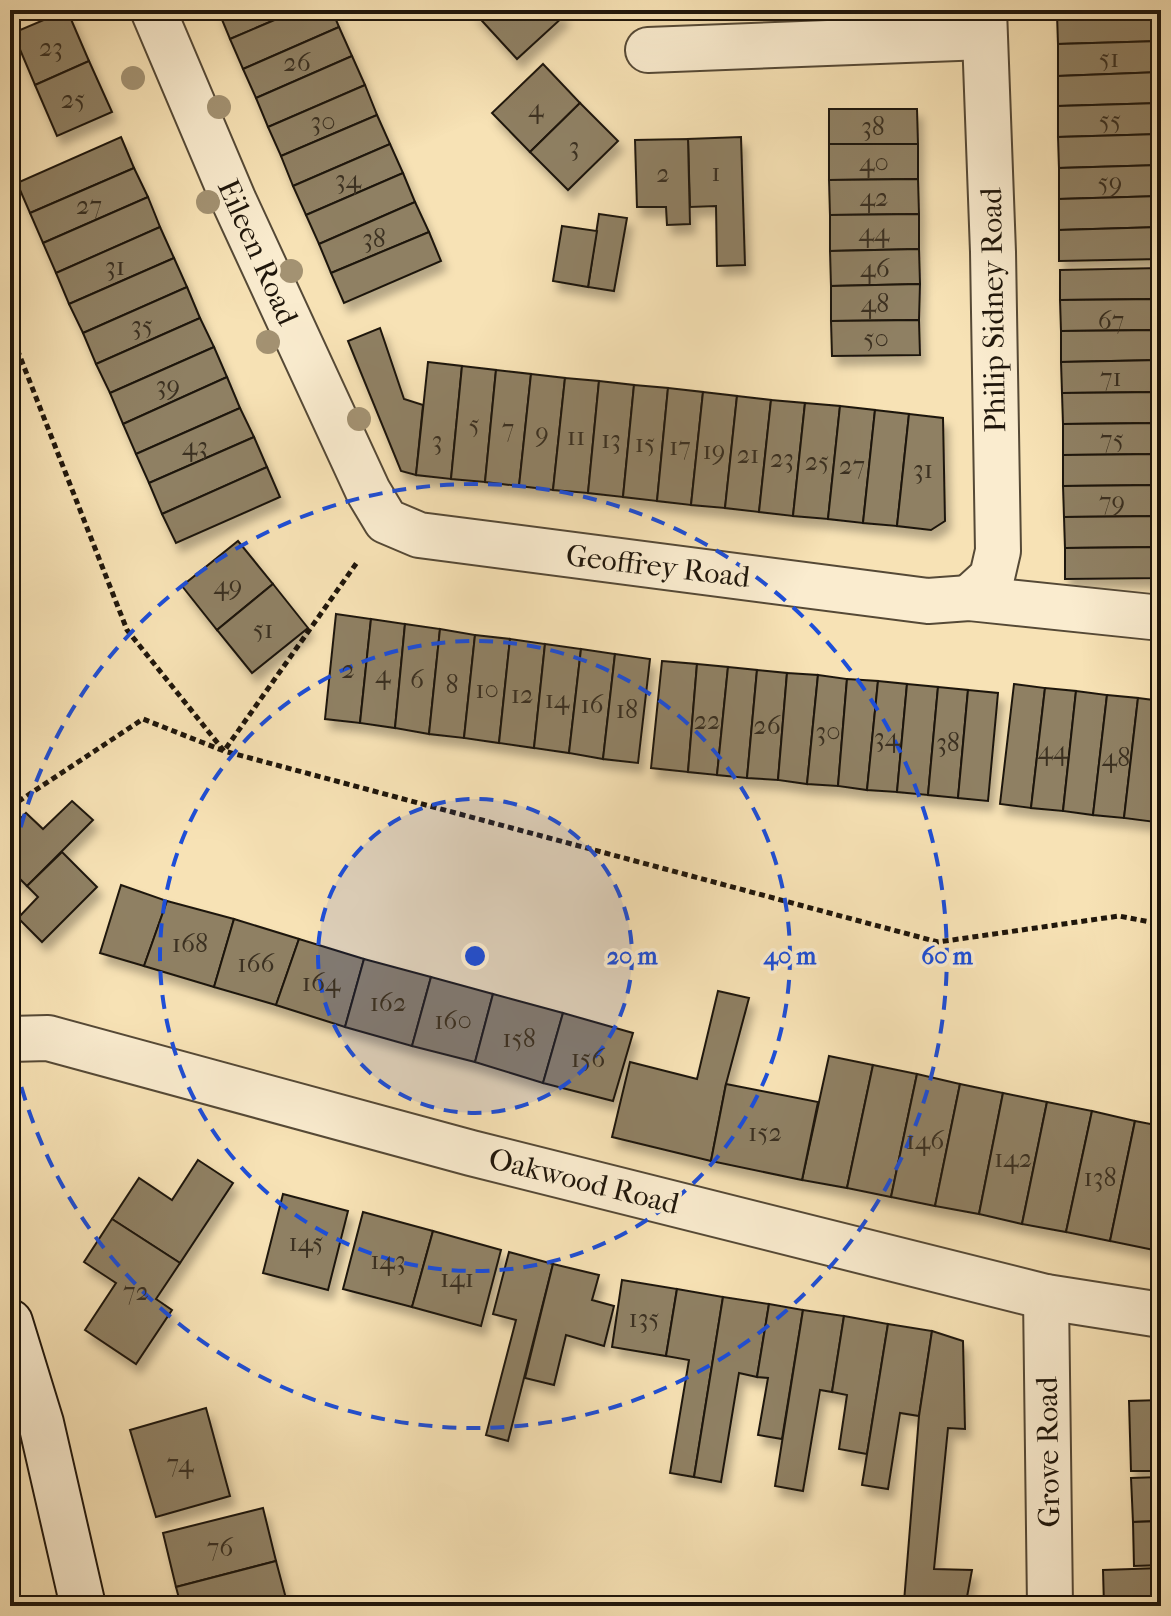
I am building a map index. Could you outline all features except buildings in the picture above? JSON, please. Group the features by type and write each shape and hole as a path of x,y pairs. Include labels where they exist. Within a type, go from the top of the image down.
{"street":[{"name":"Eileen Road","path":"153,10 234,201 377,506"},
{"path":"648,50 984,23"},
{"name":"Philip Sidney Road","path":"969,598 992,577 998,551 993,252 984,23"},
{"name":"Geoffrey Road","path":"377,506 419,535 928,601 969,598 1161,618"},
{"name":"Oakwood Road","path":"10,1039 48,1038 471,1153 1046,1297 1161,1315"},
{"name":"Grove Road","path":"1046,1297 1050,1606"},
{"path":"10,1322 41,1423 83,1606"}],"path":[{"path":"10,331 127,630 224,751"},
{"path":"224,751 377,506"},
{"path":"10,807 143,719 224,751 938,942 1119,916 1161,924"}]}
